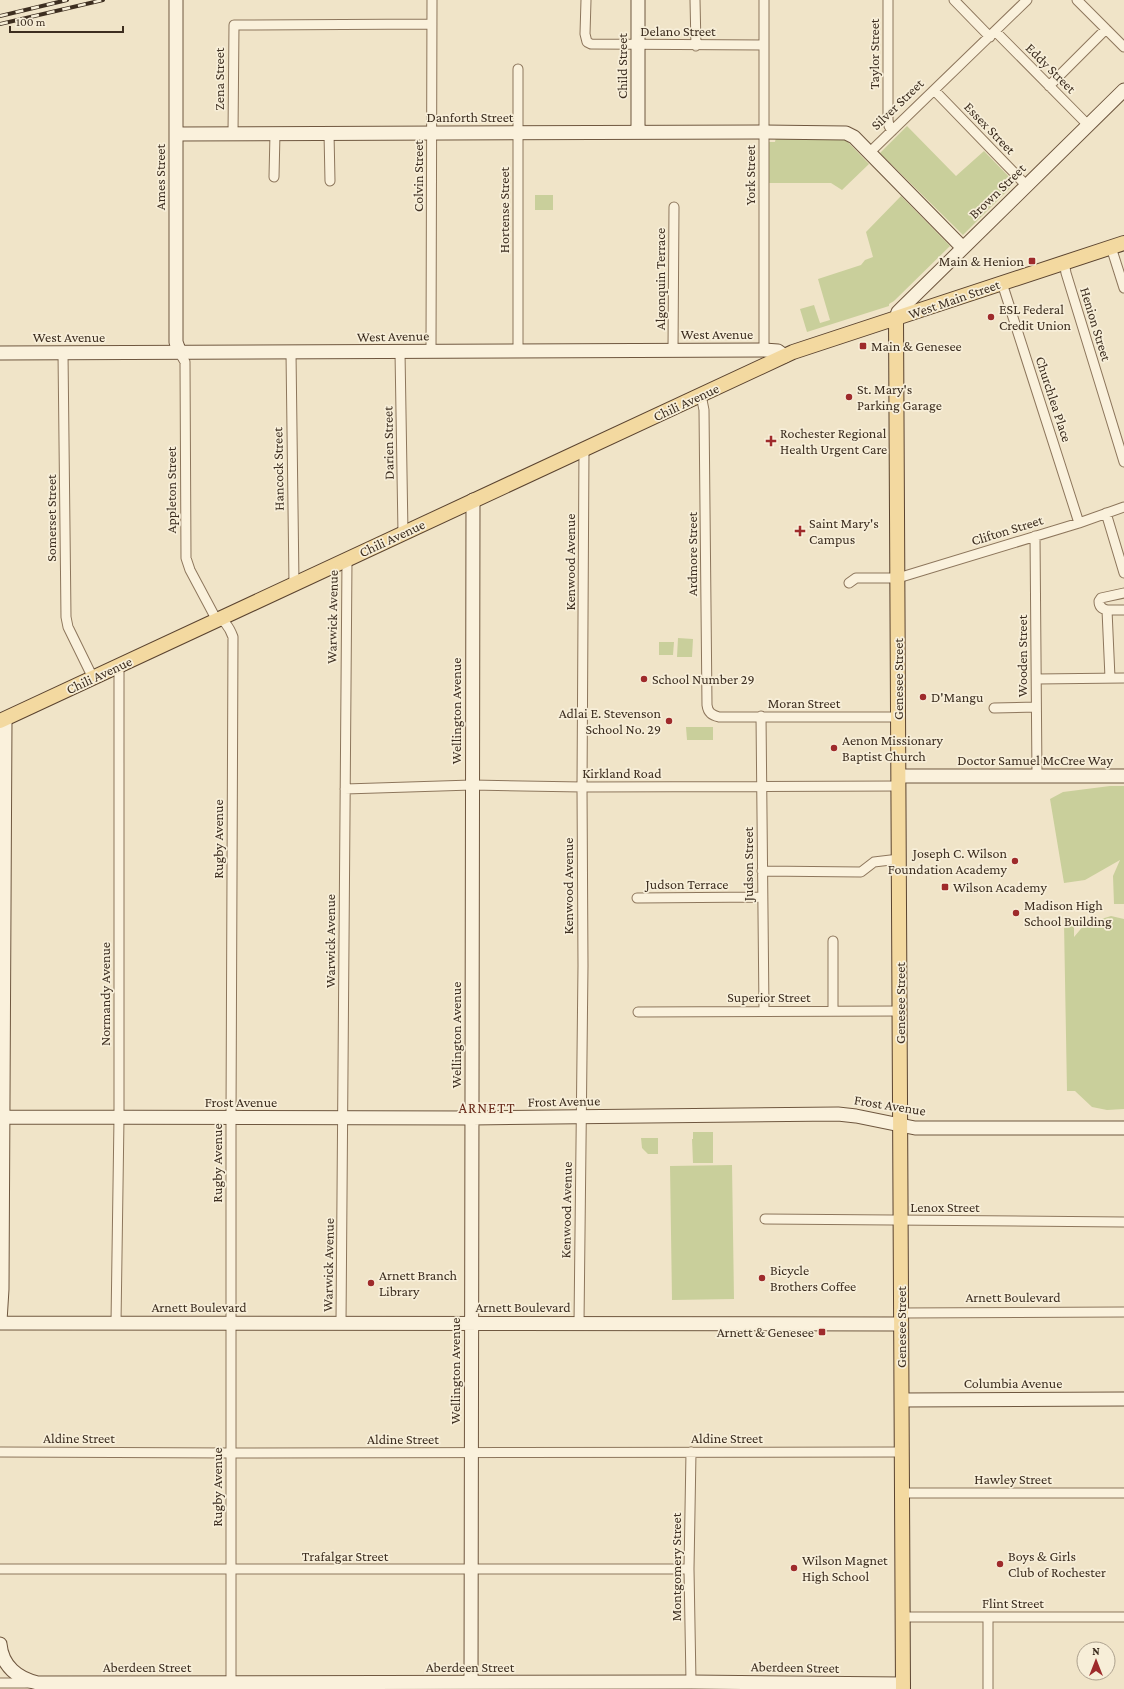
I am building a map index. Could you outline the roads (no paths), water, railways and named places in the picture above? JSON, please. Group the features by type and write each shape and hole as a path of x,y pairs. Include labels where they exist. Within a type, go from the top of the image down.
{"main road":[{"name":"West Main Street","path":"785,356 1118,245"},
{"name":"Genesee Street","path":"896,318 903,1687"},
{"name":"Chili Avenue","path":"3,720 785,356"}],"street":[{"name":"Ames Street","path":"176,0 176,342 180,353"},
{"name":"Colvin Street","path":"431,351 432,0"},
{"name":"Delano Street","path":"586,0 585,34 587,42 593,44 696,46 764,45"},
{"name":"Child Street","path":"638,0 638,132"},
{"path":"695,0 696,46"},
{"name":"York Street","path":"764,0 764,350"},
{"name":"Taylor Street","path":"888,0 888,120 892,131"},
{"name":"Eddy Street","path":"954,0 1049,86 1088,125"},
{"name":"Silver Street","path":"764,132 846,133 852,136 869,153 1028,0"},
{"path":"1077,0 1124,47"},
{"name":"Zena Street","path":"233,134 234,25 432,24"},
{"path":"1049,86 1106,29"},
{"name":"Hortense Street","path":"518,69 518,351"},
{"name":"Essex Street","path":"934,90 1026,186"},
{"name":"Brown Street","path":"896,318 898,312 962,248 1124,90"},
{"name":"Danforth Street","path":"176,134 764,132"},
{"path":"274,177 275,133"},
{"path":"329,133 330,181"},
{"path":"869,153 962,248"},
{"name":"Algonquin Terrace","path":"674,207 674,350"},
{"path":"1118,245 1124,288"},
{"name":"Henion Street","path":"1064,262 1070,288 1124,462"},
{"name":"Churchlea Place","path":"1002,283 1079,523"},
{"name":"West Avenue","path":"0,353 764,350 778,351 785,356"},
{"name":"Hancock Street","path":"291,352 294,584"},
{"name":"Darien Street","path":"400,352 403,533"},
{"name":"Somerset Street","path":"63,353 66,617 68,627 93,678"},
{"name":"Appleton Street","path":"180,353 185,362 186,558 214,615 220,618"},
{"name":"Ardmore Street","path":"701,395 704,410 707,705 710,714"},
{"name":"Kenwood Avenue","path":"579,1323 583,966 582,787 584,449"},
{"name":"Wellington Avenue","path":"471,1686 473,500"},
{"name":"Clifton Street","path":"849,583 856,578 898,578 1079,523 1106,512 1124,507"},
{"path":"1106,512 1124,573"},
{"name":"Wooden Street","path":"1035,536 1037,679 1036,776"},
{"name":"Warwick Avenue","path":"341,1323 346,560"},
{"path":"1124,593 1101,598 1098,601 1104,609 1124,610"},
{"path":"1107,610 1110,678"},
{"name":"Rugby Avenue","path":"220,618 229,626 233,637 230,1686"},
{"name":"Normandy Avenue","path":"116,1323 119,1118 119,666"},
{"path":"1037,679 1124,678"},
{"path":"994,708 1036,707"},
{"name":"Moran Street","path":"710,714 719,717 898,717"},
{"name":"Judson Street","path":"761,716 764,1011"},
{"path":"0,1322 2,1289 4,1117 3,720"},
{"name":"Doctor Samuel McCree Way","path":"899,781 1036,776 1124,776"},
{"name":"Kirkland Road","path":"344,789 472,786 762,786 899,781"},
{"path":"762,870 861,872 874,862 899,859"},
{"name":"Judson Terrace","path":"637,898 762,897"},
{"path":"832,941 833,1011"},
{"name":"Superior Street","path":"638,1012 900,1011"},
{"name":"Frost Avenue","path":"4,1117 472,1118 838,1114 856,1116 900,1126 920,1128 1124,1128"},
{"name":"Lenox Street","path":"765,1219 1124,1222"},
{"name":"Arnett Boulevard","path":"0,1322 579,1323 901,1318 1124,1312"},
{"name":"Columbia Avenue","path":"902,1400 1124,1399"},
{"name":"Aldine Street","path":"0,1452 230,1454 902,1452"},
{"name":"Montgomery Street","path":"690,1682 689,1569 691,1452"},
{"name":"Hawley Street","path":"902,1493 1124,1493"},
{"name":"Trafalgar Street","path":"0,1569 689,1569"},
{"name":"Flint Street","path":"903,1617 1124,1617"},
{"path":"988,1617 988,1689"},
{"name":"Aberdeen Street","path":"0,1644 0,1667"},
{"name":"Aberdeen Street","path":"0,1648 4,1661 13,1671 24,1679 41,1685"},
{"name":"Aberdeen Street","path":"0,1683 41,1685 471,1686 690,1682 903,1687"}],"railway":[{"path":"0,16 67,0"},
{"path":"0,24 103,0"}],"place":[{"name":"Main & Henion","path":"1032,261"},
{"name":"ESL Federal Credit Union","path":"991,317"},
{"name":"Main & Genesee","path":"863,346"},
{"name":"St. Mary's Parking Garage","path":"849,397"},
{"name":"Rochester Regional Health Urgent Care","path":"771,441"},
{"name":"Saint Mary's Campus","path":"800,531"},
{"name":"School Number 29","path":"644,679"},
{"name":"D'Mangu","path":"923,697"},
{"name":"Adlai E. Stevenson School No. 29","path":"669,721"},
{"name":"Aenon Missionary Baptist Church","path":"834,748"},
{"name":"Joseph C. Wilson Foundation Academy","path":"1015,861"},
{"name":"Wilson Academy","path":"945,887"},
{"name":"Madison High School Building","path":"1016,913"},
{"name":"Bicycle Brothers Coffee","path":"762,1278"},
{"name":"Arnett Branch Library","path":"371,1283"},
{"name":"Arnett & Genesee","path":"822,1332"},
{"name":"Boys & Girls Club of Rochester","path":"1000,1564"},
{"name":"Wilson Magnet High School","path":"794,1568"}],"district":[{"name":"ARNETT","path":"487,1108"}]}
